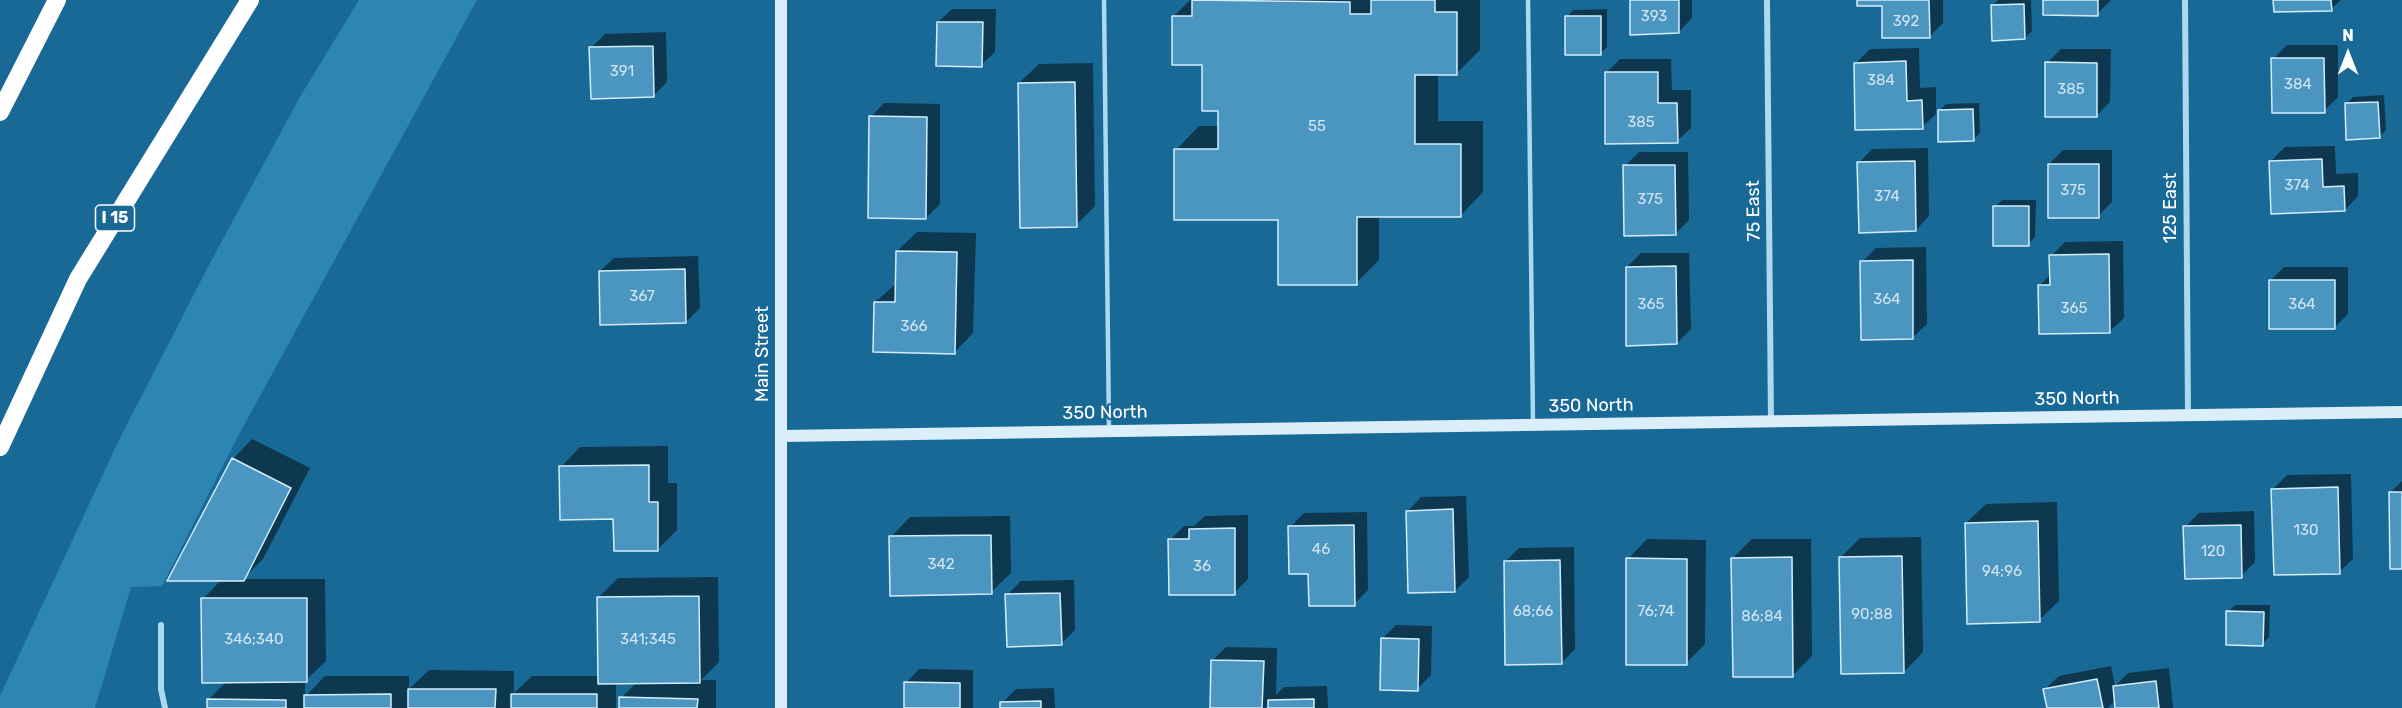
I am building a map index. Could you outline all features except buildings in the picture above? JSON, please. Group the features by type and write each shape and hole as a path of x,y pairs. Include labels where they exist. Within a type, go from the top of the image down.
{"highway":[{"path":"0,112 57,0"},
{"name":"I 15","path":"0,447 78,279 250,0"}],"street":[{"name":"Main Street","path":"781,0 781,708"},
{"name":"75 East","path":"1767,0 1771,421"},
{"name":"125 East","path":"2185,0 2188,415"},
{"name":"350 North","path":"781,436 2402,411"},
{"path":"160,625 160,689 165,708"}],"lane":[{"path":"1104,0 1109,431"},
{"path":"1528,0 1533,425"}],"shaded area":[{"path":"359,0 477,0 237,438 162,586 131,587 95,708 0,708 0,696 118,442 210,263 301,95"}]}
